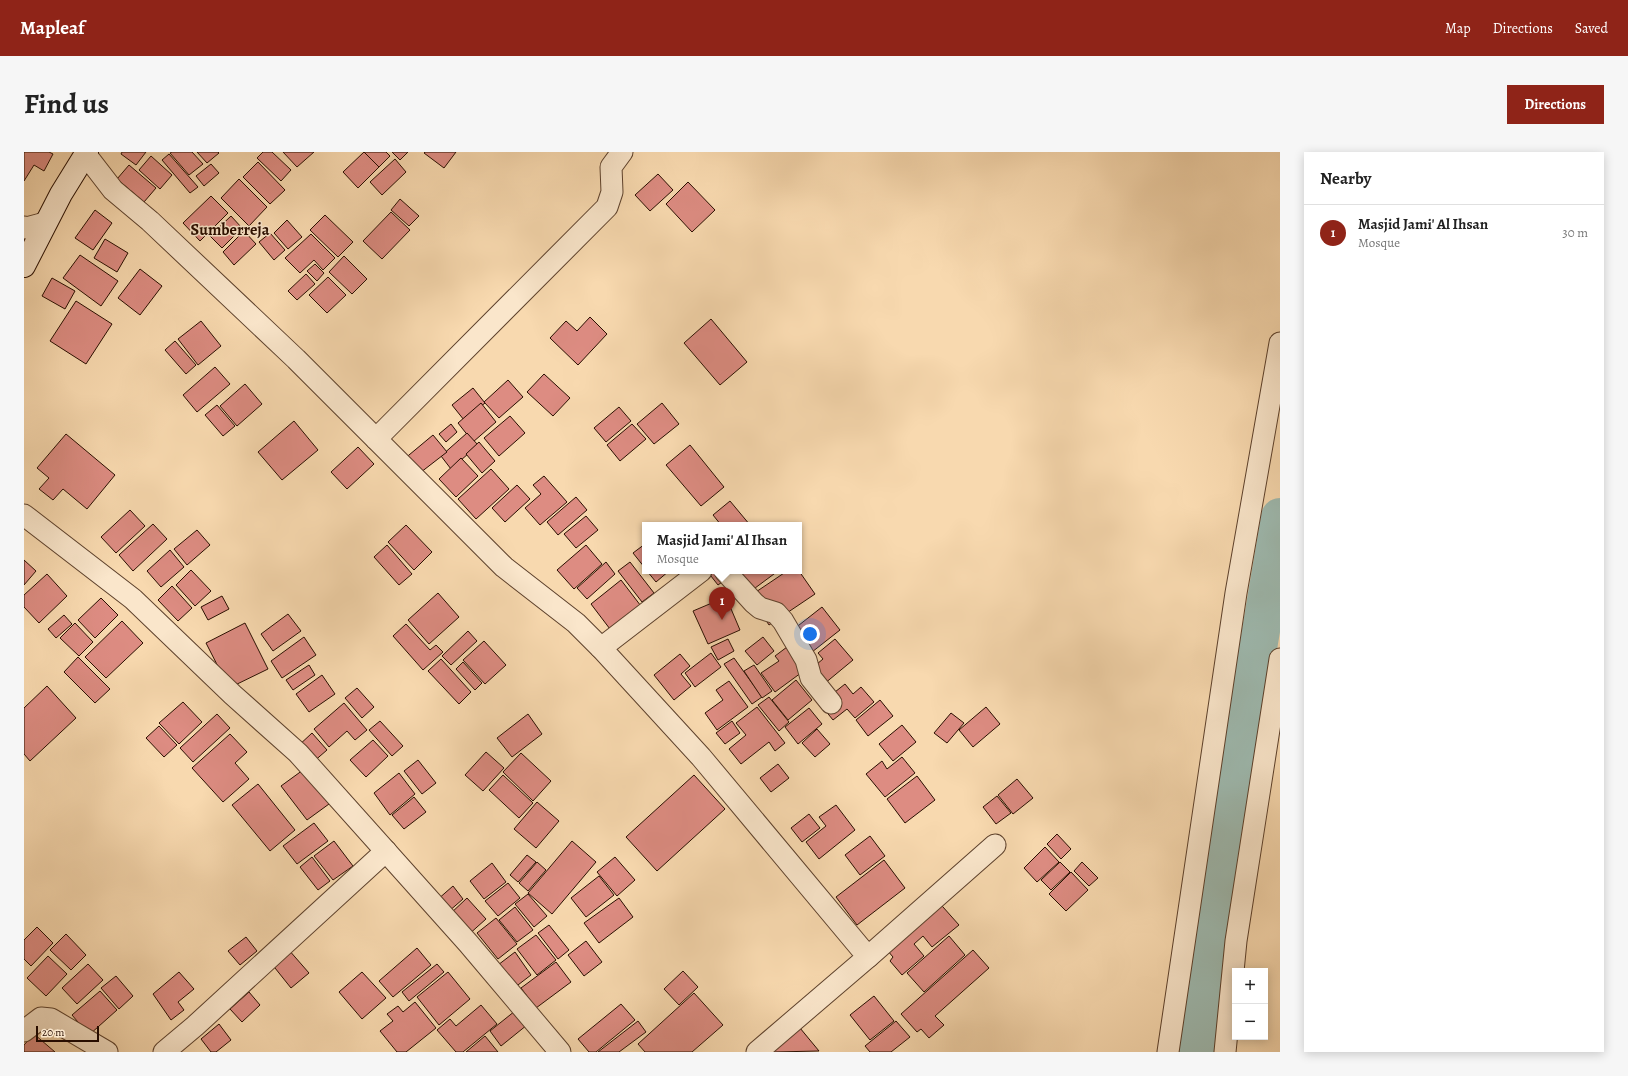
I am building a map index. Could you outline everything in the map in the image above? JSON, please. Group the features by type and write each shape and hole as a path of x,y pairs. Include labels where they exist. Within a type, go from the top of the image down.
{"main road":[{"path":"24,266 45,223 86,153"}],"street":[{"path":"376,439 607,207 612,192 611,167 622,152"},
{"path":"86,153 113,190 150,221 284,348 504,567 576,623 601,648 700,757 868,958"},
{"path":"24,227 26,228 45,223"},
{"path":"1168,1052 1236,593 1280,344"},
{"path":"24,515 133,599 233,695 298,753 468,943 560,1052"},
{"path":"601,648 697,574"},
{"path":"728,574 754,603 760,608 776,613 783,621 806,660 810,678 830,702"},
{"path":"1225,1052 1236,941 1280,658"},
{"path":"758,1052 868,958 995,845"},
{"path":"164,1052 195,1026 386,851"},
{"path":"24,1031 41,1018 51,1019 107,1052"}],"building":[{"path":"24,152 49,152 53,154 44,171 34,165 24,181"},
{"path":"122,152 146,152 136,165 121,154"},
{"path":"192,152 203,164 189,175 170,153"},
{"path":"197,152 218,152 219,153 207,163"},
{"path":"263,152 272,152 291,170 281,181 257,158"},
{"path":"283,152 314,152 297,167"},
{"path":"364,152 386,152 390,156 379,167"},
{"path":"364,152 379,167 358,188 343,172"},
{"path":"392,152 408,152 400,160"},
{"path":"456,152 444,168 424,153"},
{"path":"169,154 198,187 190,193 162,160"},
{"path":"151,156 172,175 160,189 139,170"},
{"path":"395,159 406,172 382,195 370,182"},
{"path":"258,162 285,190 270,204 243,177"},
{"path":"211,164 219,173 204,186 196,176"},
{"path":"129,165 156,188 144,202 117,179"},
{"path":"658,174 673,190 650,211 635,195"},
{"path":"239,179 267,207 249,226 221,198"},
{"path":"688,182 715,210 692,232 666,204"},
{"path":"211,196 228,213 200,241 183,223"},
{"path":"400,199 419,216 409,226 391,210"},
{"path":"95,210 112,223 93,250 75,238"},
{"path":"391,212 410,230 382,259 363,241"},
{"path":"325,215 353,242 338,257 310,230"},
{"path":"231,216 242,228 222,248 210,236"},
{"path":"287,220 302,237 288,249 274,233"},
{"path":"244,231 256,244 234,265 223,252"},
{"path":"270,233 285,250 274,260 259,242"},
{"path":"311,234 335,258 323,270 314,260 300,273 285,258"},
{"path":"105,239 128,253 117,272 94,258"},
{"path":"80,255 118,281 101,306 63,278"},
{"path":"344,256 367,279 352,294 329,272"},
{"path":"315,264 324,273 317,281 307,271"},
{"path":"140,269 162,286 140,315 118,298"},
{"path":"306,274 315,284 297,300 288,291"},
{"path":"328,277 346,295 327,313 309,295"},
{"path":"52,278 75,291 65,309 42,296"},
{"path":"76,301 112,324 86,364 50,341"},
{"path":"590,317 607,334 578,365 550,338 566,321 577,331"},
{"path":"711,319 747,362 720,385 684,343"},
{"path":"201,321 221,346 198,365 178,339"},
{"path":"175,341 196,365 186,374 165,350"},
{"path":"215,367 230,384 197,412 183,395"},
{"path":"544,374 570,398 553,416 527,392"},
{"path":"508,380 523,397 499,418 484,402"},
{"path":"245,384 262,404 237,426 220,406"},
{"path":"473,388 485,403 464,420 452,405"},
{"path":"481,403 496,422 473,442 458,423"},
{"path":"662,403 679,424 654,444 637,424"},
{"path":"217,405 235,426 223,436 205,415"},
{"path":"619,407 631,421 606,442 594,428"},
{"path":"510,416 525,433 499,456 484,438"},
{"path":"294,421 318,450 282,480 258,452"},
{"path":"451,424 457,432 446,442 439,434"},
{"path":"632,424 646,439 620,461 607,445"},
{"path":"467,433 478,445 451,469 441,456"},
{"path":"66,434 115,475 87,509 63,489 53,500 39,489 49,478 37,468"},
{"path":"433,435 447,452 416,476 403,460"},
{"path":"479,442 495,461 482,473 466,454"},
{"path":"690,445 724,487 701,506 666,465"},
{"path":"358,447 374,464 347,489 331,472"},
{"path":"461,458 478,476 456,497 439,479"},
{"path":"491,469 509,489 476,519 458,499"},
{"path":"544,476 567,502 540,525 525,508 541,494 533,485"},
{"path":"517,485 530,499 505,522 492,508"},
{"path":"576,497 587,510 558,535 547,522"},
{"path":"730,501 748,522 719,522 713,515"},
{"path":"130,510 145,526 116,553 101,537"},
{"path":"586,516 598,530 576,548 564,534"},
{"path":"153,524 167,539 133,571 119,555"},
{"path":"406,525 432,552 414,570 388,542"},
{"path":"197,530 210,545 187,565 174,549"},
{"path":"387,545 412,574 399,585 374,557"},
{"path":"586,545 602,564 574,589 557,570"},
{"path":"642,546 642,564 633,553"},
{"path":"170,550 184,567 161,587 147,571"},
{"path":"24,560 36,571 24,585"},
{"path":"606,562 615,574 587,599 577,588"},
{"path":"630,562 654,593 642,602 618,571"},
{"path":"191,570 211,591 195,606 176,585"},
{"path":"47,574 67,596 39,623 24,607 24,595"},
{"path":"649,574 665,574 656,582"},
{"path":"709,574 733,574 718,585"},
{"path":"740,574 774,574 747,594 735,578"},
{"path":"783,574 801,574 815,594 769,625 750,596"},
{"path":"621,580 644,610 613,633 591,604"},
{"path":"172,586 192,608 178,621 158,600"},
{"path":"438,593 459,617 429,644 408,620"},
{"path":"222,596 229,609 208,620 201,607"},
{"path":"726,597 740,630 708,644 693,611"},
{"path":"101,598 118,615 95,638 78,620"},
{"path":"822,607 840,630 812,652 794,629"},
{"path":"288,614 301,631 273,651 261,634"},
{"path":"64,615 72,624 56,638 48,629"},
{"path":"122,621 143,643 106,678 85,657"},
{"path":"75,623 93,642 79,656 60,638"},
{"path":"245,623 268,669 229,688 206,643"},
{"path":"406,624 430,650 436,645 443,652 423,670 393,636"},
{"path":"468,631 477,641 451,665 442,656"},
{"path":"304,637 316,655 282,678 271,661"},
{"path":"763,637 774,651 757,665 745,651"},
{"path":"728,639 734,651 718,660 711,647"},
{"path":"835,639 853,660 824,684 811,669 823,659 818,653"},
{"path":"484,641 506,665 485,684 463,660"},
{"path":"787,647 805,670 775,692 761,673 779,661 775,656"},
{"path":"711,653 721,667 695,687 685,673"},
{"path":"680,654 690,666 681,674 691,686 674,700 654,675"},
{"path":"78,657 110,689 95,703 64,672"},
{"path":"734,658 762,697 752,704 724,664"},
{"path":"441,659 471,692 459,704 428,671"},
{"path":"463,662 482,683 475,690 456,669"},
{"path":"309,665 315,675 293,690 286,680"},
{"path":"754,665 772,691 762,698 744,671"},
{"path":"322,675 335,694 309,712 296,694"},
{"path":"796,680 812,700 788,720 772,700"},
{"path":"729,681 748,707 717,730 705,713 723,700 716,690"},
{"path":"845,684 853,694 861,687 874,702 855,718 847,709 833,720 820,704"},
{"path":"47,686 76,718 30,761 24,754 24,708"},
{"path":"357,688 374,707 362,718 345,698"},
{"path":"769,697 789,722 779,731 758,705"},
{"path":"880,700 893,716 868,736 856,720"},
{"path":"183,702 202,722 179,744 159,723"},
{"path":"344,703 367,730 355,740 347,731 329,747 314,729"},
{"path":"757,707 785,743 775,751 769,742 741,764 729,749 746,735 736,723"},
{"path":"986,707 1000,724 973,747 959,730"},
{"path":"809,708 822,724 798,744 785,727"},
{"path":"951,713 964,723 947,743 934,733"},
{"path":"217,714 230,728 193,762 180,748"},
{"path":"528,714 542,734 512,757 497,738"},
{"path":"380,721 403,746 392,756 369,730"},
{"path":"732,721 740,733 725,744 716,733"},
{"path":"902,725 916,742 893,761 879,744"},
{"path":"159,726 177,745 164,757 146,738"},
{"path":"817,729 830,744 815,757 802,743"},
{"path":"312,733 327,750 312,763 297,747"},
{"path":"230,734 247,752 235,763 249,779 223,802 192,768"},
{"path":"373,740 388,756 366,777 350,760"},
{"path":"486,752 504,768 483,791 465,775"},
{"path":"521,753 551,781 533,801 503,772"},
{"path":"902,757 915,773 885,797 866,774 882,761 887,769"},
{"path":"418,760 436,783 422,794 404,771"},
{"path":"778,764 789,778 771,792 760,778"},
{"path":"303,770 329,804 307,820 281,786"},
{"path":"399,773 415,794 390,815 374,793"},
{"path":"503,775 533,803 519,818 489,790"},
{"path":"694,775 725,809 657,871 626,837"},
{"path":"917,776 935,800 905,823 887,799"},
{"path":"1017,779 1033,798 1013,814 998,795"},
{"path":"258,784 295,830 270,851 232,805"},
{"path":"997,796 1011,813 996,824 983,807"},
{"path":"414,797 426,812 404,829 392,815"},
{"path":"537,802 559,821 536,848 514,829"},
{"path":"836,805 855,830 819,859 806,842 826,826 819,817"},
{"path":"809,814 820,828 802,842 791,828"},
{"path":"314,823 328,841 297,864 283,846"},
{"path":"1057,834 1071,849 1061,859 1047,844"},
{"path":"870,836 885,856 860,875 845,855"},
{"path":"334,841 353,866 333,880 314,856"},
{"path":"572,841 596,862 552,914 528,893"},
{"path":"1045,847 1059,862 1037,882 1024,868"},
{"path":"527,855 536,862 518,882 510,875"},
{"path":"312,857 330,881 318,890 300,867"},
{"path":"615,857 635,880 617,896 597,872"},
{"path":"884,860 905,888 857,925 836,897"},
{"path":"537,862 546,870 528,891 519,883"},
{"path":"1060,862 1070,872 1051,890 1041,880"},
{"path":"1082,862 1098,878 1089,886 1074,871"},
{"path":"492,863 506,882 484,899 470,881"},
{"path":"1071,872 1088,890 1066,911 1049,894"},
{"path":"599,876 614,895 586,917 571,898"},
{"path":"508,883 520,898 498,916 485,901"},
{"path":"453,886 463,899 448,912 437,900"},
{"path":"528,894 547,916 534,927 515,904"},
{"path":"467,898 486,919 467,936 449,915"},
{"path":"619,898 633,917 599,943 584,923"},
{"path":"935,898 959,925 932,947 923,936 914,944 924,956 902,975 890,961 893,957 881,943"},
{"path":"515,907 533,930 517,942 499,920"},
{"path":"496,918 517,944 498,959 477,933"},
{"path":"549,925 569,950 558,959 538,933"},
{"path":"37,927 53,943 31,966 24,959 24,940"},
{"path":"66,934 86,955 71,970 50,950"},
{"path":"536,935 556,960 537,975 517,949"},
{"path":"949,936 965,955 924,992 907,973"},
{"path":"246,937 257,951 240,965 228,951"},
{"path":"586,941 602,962 584,976 568,955"},
{"path":"417,948 431,965 393,997 379,981"},
{"path":"288,949 309,973 291,988 271,963"},
{"path":"973,950 989,968 935,1016 944,1025 929,1038 921,1029 917,1032 901,1014"},
{"path":"515,952 531,975 514,988 498,965"},
{"path":"48,956 67,974 46,996 27,978"},
{"path":"556,962 571,982 536,1008 521,988"},
{"path":"88,964 103,980 77,1004 62,988"},
{"path":"437,964 444,972 409,1001 402,992"},
{"path":"683,971 698,987 679,1005 664,989"},
{"path":"179,972 194,989 178,1002 184,1010 171,1020 153,994"},
{"path":"362,972 386,998 362,1019 339,992"},
{"path":"448,972 470,999 439,1025 417,997"},
{"path":"116,976 133,996 119,1009 101,988"},
{"path":"100,991 117,1010 89,1035 72,1015"},
{"path":"249,992 260,1005 242,1022 230,1009"},
{"path":"694,993 723,1025 692,1052 645,1052 638,1044"},
{"path":"874,996 894,1021 870,1040 850,1015"},
{"path":"415,1002 436,1028 406,1052 397,1052 380,1031 393,1021 387,1014 398,1006 403,1012"},
{"path":"621,1004 635,1020 596,1052 589,1052 578,1039"},
{"path":"481,1005 497,1024 463,1052 456,1052 437,1030 450,1019 456,1026"},
{"path":"515,1011 527,1025 501,1046 490,1031"},
{"path":"638,1021 646,1032 619,1052 598,1052"},
{"path":"896,1021 910,1037 891,1052 870,1052 865,1046"},
{"path":"219,1024 231,1040 216,1052 211,1052 201,1039"},
{"path":"800,1028 819,1051 774,1052 773,1050"},
{"path":"34,1034 55,1052 24,1052 24,1045"},
{"path":"485,1036 498,1052 466,1052"}],"waterway":[{"path":"1197,1052 1222,863 1280,517"}],"place":[{"name":"Masjid Jami' Al Ihsan","path":"722,620"}],"district":[{"name":"Sumberreja","path":"230,229"}]}
